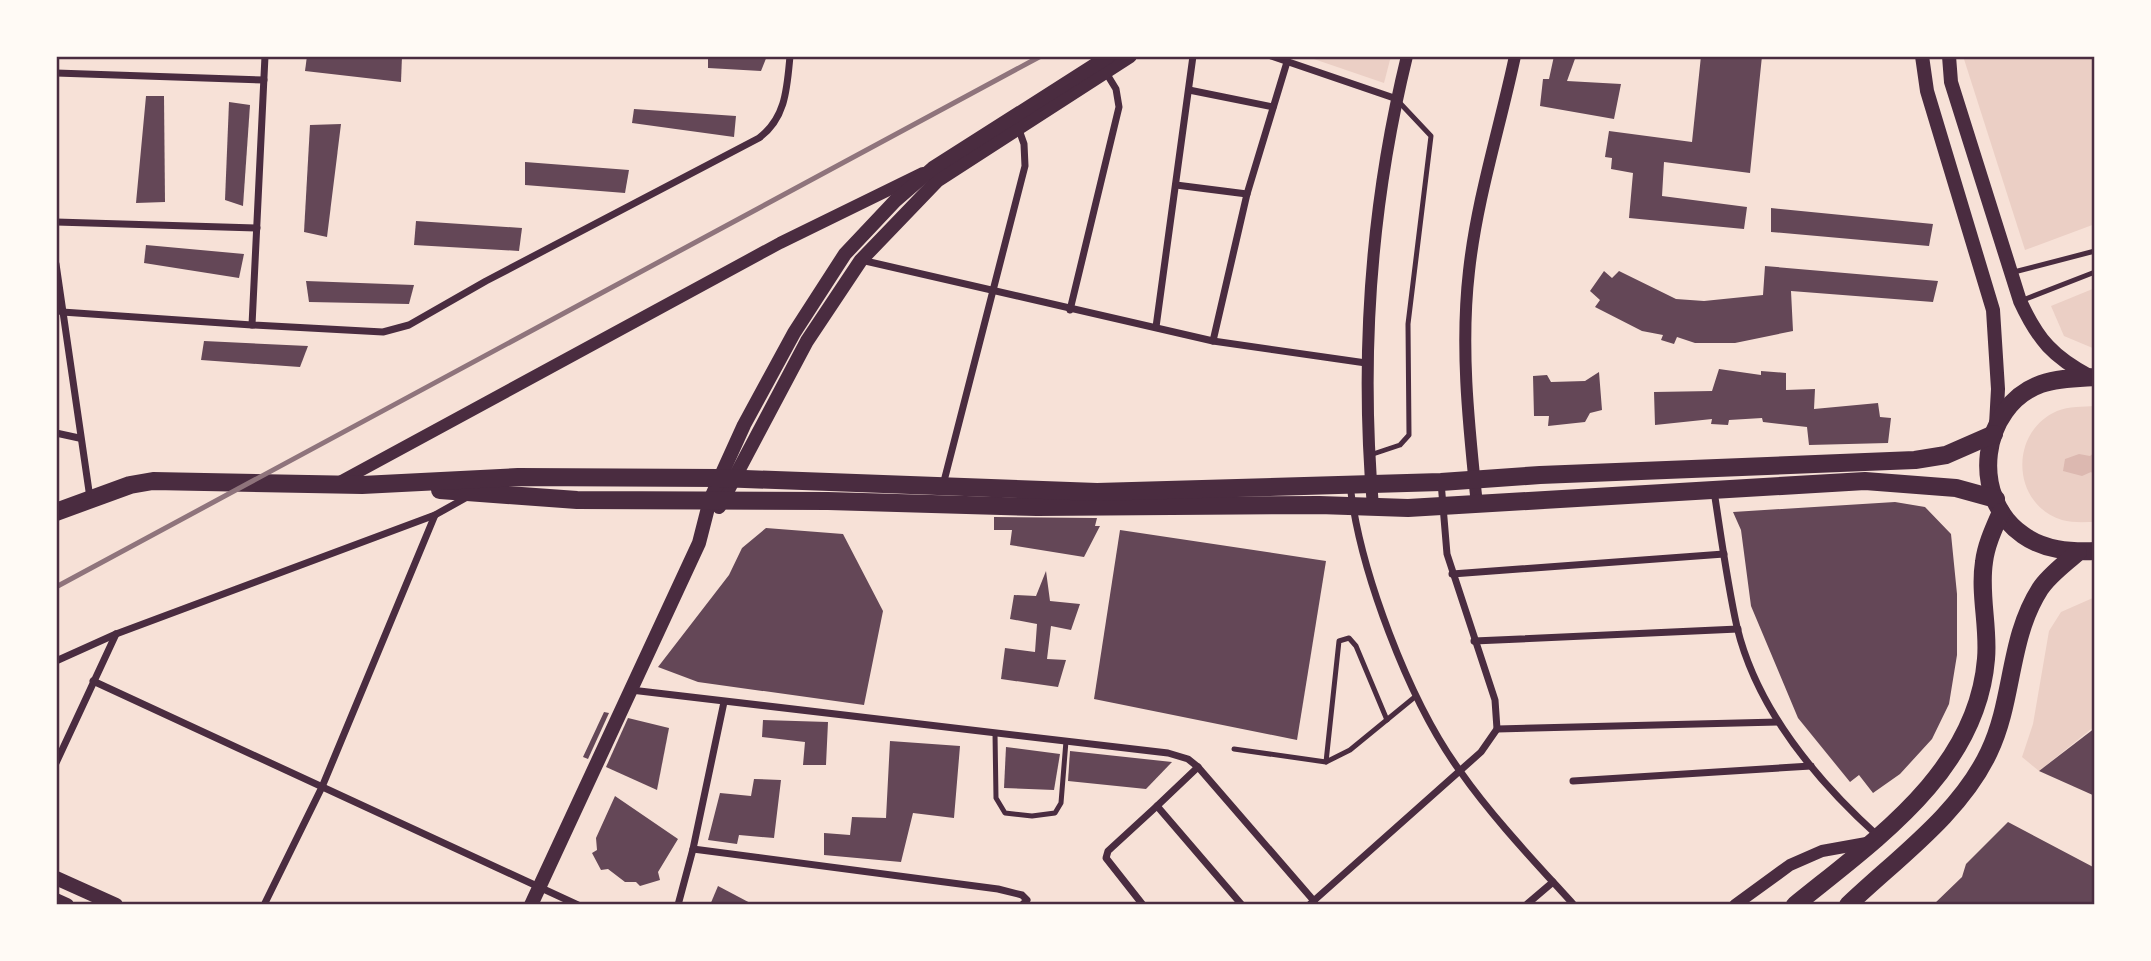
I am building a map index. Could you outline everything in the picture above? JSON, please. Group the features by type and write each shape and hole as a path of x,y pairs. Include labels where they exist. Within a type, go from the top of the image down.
{"main road":[{"path":"531,905 704,531 769,377 818,293 853,245 895,201 933,168 1099,62 1130,56"},
{"path":"1922,56 1927,91 1993,310 1998,389 1995,429 1987,454 1989,484 1998,505 2021,534 2048,548 2087,552"},
{"path":"1949,56 1951,82 2020,301 2031,325 2049,350 2094,377"},
{"path":"726,479 807,341 861,260 938,180 1018,126 1099,62"},
{"path":"388,485 474,494 577,500 716,500 1441,482 1915,460 1946,455 1995,429 2015,401 2040,384 2094,377"},
{"path":"56,512 153,481 388,485 518,477 726,479 941,496 1037,507 1443,507 1865,481 1956,488 1998,505"},
{"path":"1795,905 1875,840 1946,767 1963,740 1978,703 1986,659 1983,564 1998,505"},
{"path":"1848,905 1950,808 1968,787 1988,753 2004,715 2022,625 2041,587 2087,552"},
{"path":"56,878 116,905"},
{"path":"56,900 67,905"}],"street":[{"path":"252,325 265,56"},
{"path":"62,312 383,332 409,326 485,281 772,128 785,99 790,56"},
{"path":"1156,327 1194,56"},
{"path":"1271,56 1396,99"},
{"path":"1373,507 1366,363 1373,259 1396,99 1407,56"},
{"path":"1477,505 1465,381 1464,328 1469,270 1515,56"},
{"path":"1070,310 1119,107 1116,89 1099,62"},
{"path":"1213,341 1247,194 1287,62"},
{"path":"56,73 264,80"},
{"path":"1189,90 1273,107"},
{"path":"941,496 1025,166 1024,144 1018,126"},
{"path":"336,484 780,243 933,168"},
{"path":"1176,184 1247,194"},
{"path":"56,222 257,228"},
{"path":"861,260 994,288 1070,310 1213,341 1366,363"},
{"path":"56,264 79,438 90,499"},
{"path":"56,433 79,438"},
{"path":"631,690 1168,753 1188,759 1198,767 1312,903 1481,751 1497,729 1495,700 1452,574 1441,482"},
{"path":"1350,484 1363,562 1416,696 1459,770 1574,905"},
{"path":"1714,490 1738,629 1753,674 1778,722 1811,766 1875,840 1822,851 1790,865 1735,905"},
{"path":"56,661 117,634 435,514 474,494"},
{"path":"264,905 322,787 435,514"},
{"path":"1452,574 1724,554"},
{"path":"1474,641 1738,629"},
{"path":"56,763 117,634"},
{"path":"93,681 578,905"},
{"path":"678,905 693,849 724,702"},
{"path":"1497,729 1778,722"},
{"path":"1573,781 1811,766"},
{"path":"1143,905 1106,858 1108,851 1198,767"},
{"path":"1157,806 1242,905"},
{"path":"693,849 998,890 1022,895 1027,903"},
{"path":"1526,905 1553,882"}],"lane":[{"path":"1370,455 1400,445 1409,435 1408,324 1428,181 1431,136 1396,99"},
{"path":"2011,272 2095,251"},
{"path":"2020,301 2095,272"},
{"path":"1326,762 1339,641 1349,638 1356,646 1387,720"},
{"path":"1234,749 1326,762 1350,750 1416,696"},
{"path":"995,733 996,799 1005,813 1032,816 1055,813 1061,803 1066,741"}],"shaded area":[{"path":"1305,56 1391,56 1384,83"},
{"path":"1963,56 2095,56 2095,224 2025,250"},
{"path":"2095,288 2095,349 2064,336 2051,306"},
{"path":"2095,406 2095,522 2062,520 2045,512 2033,499 2025,484 2022,467 2024,450 2030,435 2041,421 2057,411 2071,407"},
{"path":"2095,452 2095,475 2091,472 2082,476 2063,471 2065,459 2079,454 2090,456"},
{"path":"2095,597 2095,726 2039,771 2022,757 2033,724 2049,631 2061,612"}],"building":[{"path":"307,56 402,56 401,82 305,71"},
{"path":"708,56 767,56 761,71 708,68"},
{"path":"1554,56 1576,56 1567,81 1621,84 1614,119 1540,106 1543,79 1549,79"},
{"path":"1701,56 1762,56 1750,173 1664,162 1662,196 1747,207 1744,229 1629,218 1633,173 1611,169 1612,158 1605,157 1609,131 1692,142"},
{"path":"146,96 164,96 165,202 136,203"},
{"path":"229,102 250,105 243,206 225,200"},
{"path":"634,109 736,116 734,137 632,123"},
{"path":"341,124 327,237 304,232 310,125"},
{"path":"525,162 629,170 625,193 525,185"},
{"path":"1771,208 1933,224 1929,246 1771,232"},
{"path":"416,221 522,228 519,251 414,245"},
{"path":"146,245 244,254 239,278 144,263"},
{"path":"1765,266 1938,281 1933,302 1791,291 1793,331 1735,343 1695,343 1677,337 1674,344 1661,340 1663,335 1642,331 1595,307 1600,300 1590,291 1604,271 1612,278 1619,271 1676,299 1704,301 1763,295"},
{"path":"306,281 414,285 409,304 309,302"},
{"path":"204,341 308,346 300,367 201,360"},
{"path":"1719,369 1761,375 1761,371 1786,373 1786,390 1815,389 1814,409 1878,403 1880,417 1891,418 1888,443 1809,445 1807,427 1763,422 1762,418 1729,420 1728,425 1711,424 1712,419 1655,425 1654,392 1712,391"},
{"path":"1599,372 1602,410 1590,413 1585,422 1548,426 1549,416 1534,416 1533,376 1547,375 1551,382 1585,381"},
{"path":"1895,502 1925,507 1951,534 1957,594 1957,655 1949,704 1932,739 1900,774 1873,793 1859,775 1850,782 1798,718 1751,606 1741,530 1733,512"},
{"path":"994,517 1097,518 1095,526 1100,526 1084,557 1010,545 1012,530 994,530"},
{"path":"766,528 843,534 883,611 864,705 698,682 658,667 729,575 742,548"},
{"path":"1120,530 1326,561 1297,740 1094,699"},
{"path":"1046,571 1050,601 1080,604 1071,630 1051,626 1047,659 1066,660 1058,687 1001,679 1005,648 1035,652 1037,624 1010,619 1014,595 1036,596"},
{"path":"604,712 609,713 588,759 583,757"},
{"path":"628,718 669,728 657,790 606,767"},
{"path":"763,720 828,722 826,765 803,765 805,742 762,737"},
{"path":"2095,728 2095,796 2039,771"},
{"path":"890,741 960,746 954,818 913,813 901,862 824,855 824,833 850,835 852,817 886,818"},
{"path":"1006,747 1060,754 1054,790 1004,788"},
{"path":"1070,751 1172,762 1146,789 1068,781"},
{"path":"754,779 781,780 774,838 739,835 737,844 708,840 720,793 751,796"},
{"path":"615,796 678,839 658,872 660,880 640,886 636,882 625,882 608,869 601,870 592,853 597,850 596,838"},
{"path":"2008,822 2095,868 2095,905 1933,905 1962,877 1966,864"},
{"path":"718,886 754,905 710,905"}],"railway":[{"path":"56,587 1041,56"}]}
